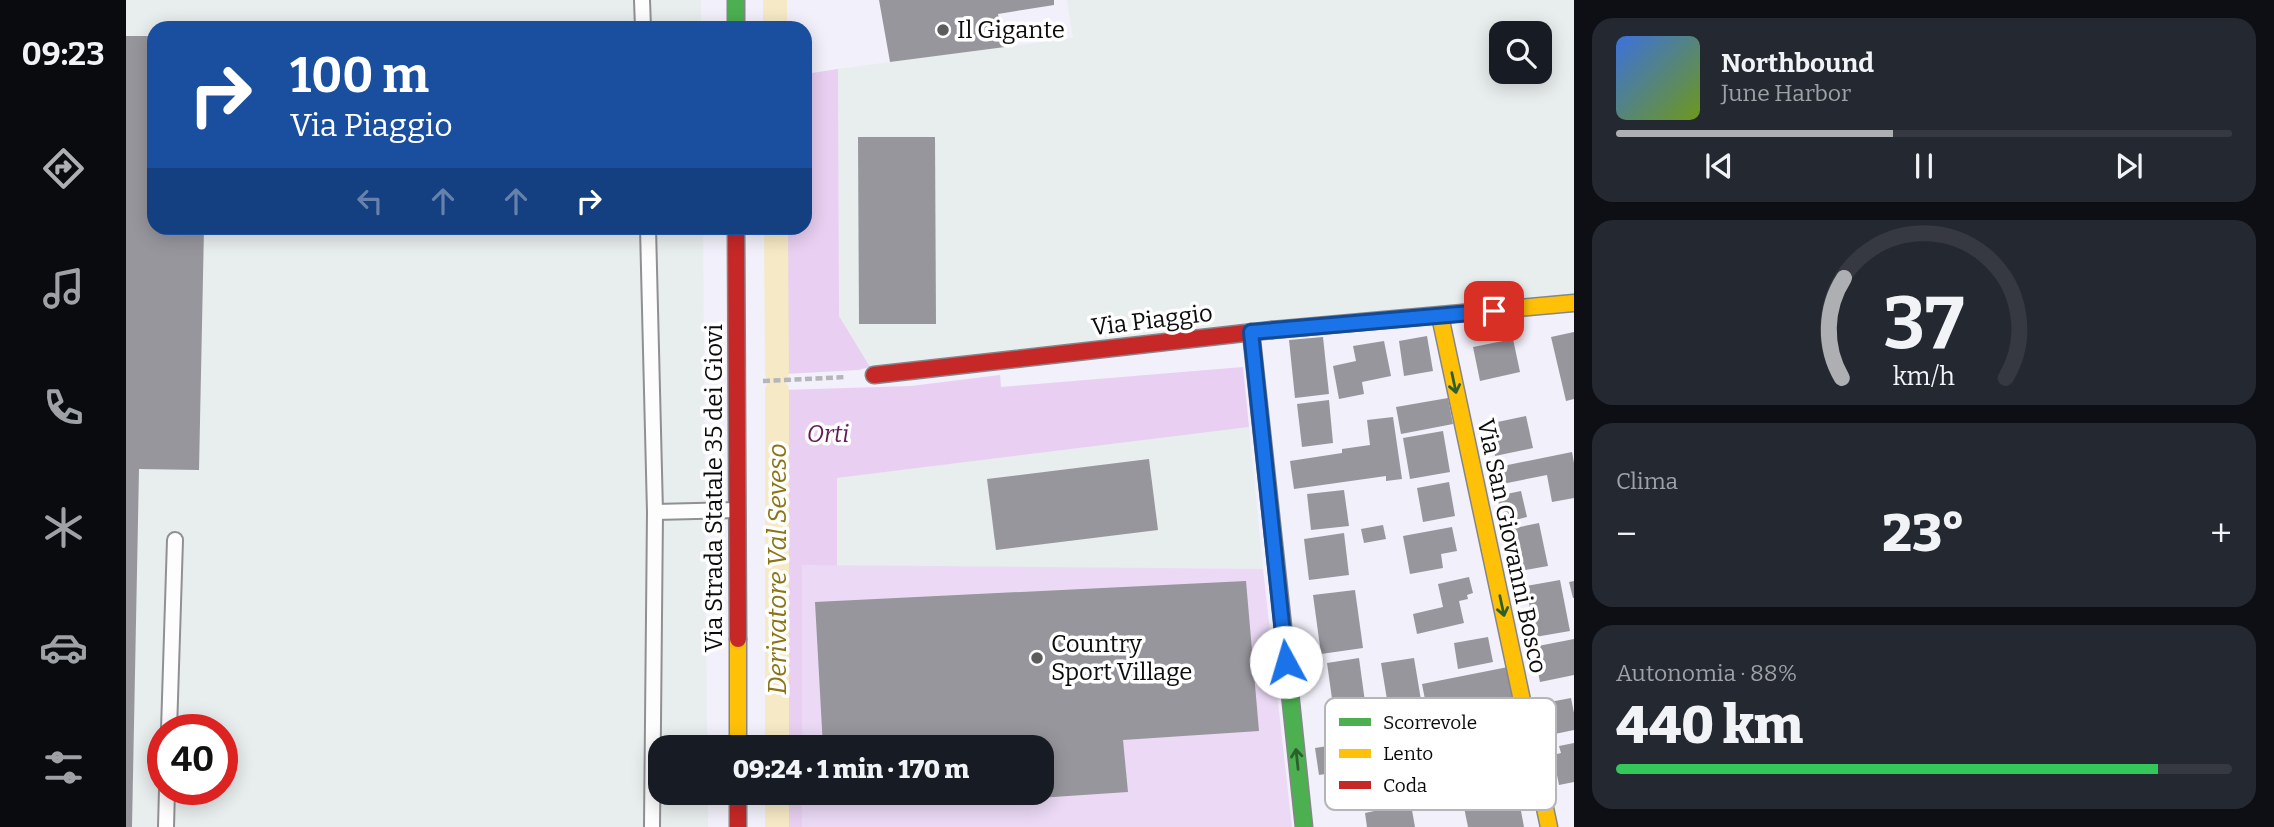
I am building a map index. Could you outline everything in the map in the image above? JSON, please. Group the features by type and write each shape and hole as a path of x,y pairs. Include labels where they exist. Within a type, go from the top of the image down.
{"street":[{"path":"736,0 736,21"},
{"name":"Via Strada Statale 35 dei Giovi","path":"736,235 738,735"},
{"name":"Via Piaggio","path":"874,375 1251,332 1574,303"},
{"name":"Via San Giovanni Bosco","path":"1440,316 1521,698"},
{"path":"1251,332 1304,827"},
{"path":"738,805 738,827"}],"lane":[{"path":"642,0 643,21"},
{"path":"648,235 654,512 652,827"},
{"path":"654,512 737,510"},
{"path":"170,714 175,540"},
{"path":"166,827 167,805"}],"path":[{"path":"736,383 874,375"}],"shaded area":[{"path":"126,0 701,0 701,21 147,21 147,235 703,235 707,735 648,735 648,805 708,805 708,827 126,827"},
{"path":"1067,0 1574,0 1574,299 870,367 839,316 838,69 1073,38"},
{"path":"1249,427 1263,569 837,566 837,478"},
{"name":"Country Sport Village","path":"802,565 1263,569 1292,827 802,827 802,805 1054,805 1054,735 802,735"}],"green space":[{"path":"838,69 839,316 870,367 784,374 783,235 812,235 812,73"},
{"name":"Orti","path":"1243,367 1249,427 837,478 837,566 802,566 802,735 782,735 783,390 911,386 1000,375 1001,387"},
{"path":"782,805 802,805 802,827 782,827"}],"building":[{"name":"Il Gigante","path":"879,0 1054,0 1054,5 998,14 1005,47 890,62"},
{"path":"126,36 147,36 147,235 204,235 199,470 139,469 132,827 126,827"},
{"path":"858,137 935,137 936,324 859,324"},
{"path":"1574,332 1574,399 1566,401 1551,337"},
{"path":"1427,336 1433,371 1404,376 1399,341"},
{"path":"1323,337 1329,394 1295,398 1289,340"},
{"path":"1513,339 1520,372 1480,381 1473,347"},
{"path":"1384,341 1391,376 1362,382 1364,394 1339,399 1333,366 1356,361 1353,346"},
{"path":"1448,398 1453,424 1401,434 1396,407"},
{"path":"1329,400 1333,443 1302,447 1297,404"},
{"path":"1526,416 1533,448 1495,456 1488,424"},
{"path":"1393,417 1402,479 1386,481 1386,476 1294,489 1290,461 1342,453 1342,449 1370,445 1367,420"},
{"path":"1443,431 1450,472 1410,479 1403,438"},
{"path":"1572,452 1574,498 1552,502 1547,475 1492,486 1488,469"},
{"path":"1149,459 1158,530 996,550 987,479"},
{"path":"1449,482 1455,516 1423,522 1417,488"},
{"path":"1344,490 1349,526 1311,530 1307,494"},
{"path":"1521,491 1527,517 1503,523 1497,496"},
{"path":"1539,523 1548,566 1514,572 1505,530"},
{"path":"1383,525 1386,539 1364,543 1361,529"},
{"path":"1452,527 1457,551 1441,554 1443,568 1410,574 1403,536"},
{"path":"1344,533 1349,575 1309,580 1304,539"},
{"path":"1469,577 1473,593 1467,595 1468,599 1459,601 1464,623 1417,634 1413,614 1443,607 1438,584"},
{"path":"1560,580 1570,631 1535,637 1526,586"},
{"path":"1246,581 1259,731 1123,740 1128,792 1054,797 1054,735 822,735 815,602"},
{"path":"1574,581 1574,598 1573,598 1569,582"},
{"path":"1355,590 1363,648 1321,654 1313,595"},
{"path":"1488,637 1493,662 1458,669 1454,643"},
{"path":"1574,639 1574,675 1540,682 1533,647"},
{"path":"1359,658 1364,698 1332,698 1327,663"},
{"path":"1414,658 1421,698 1387,698 1381,663"},
{"path":"1508,667 1514,698 1425,698 1422,684"},
{"path":"1571,698 1574,730 1556,734 1556,701"},
{"path":"1574,743 1574,782 1559,785 1556,754 1561,753 1559,746"},
{"path":"1325,746 1325,774 1319,775 1315,748"},
{"path":"1379,810 1412,810 1415,827 1367,827 1365,813"},
{"path":"1465,810 1521,810 1524,827 1468,827"}],"waterway":[{"name":"Derivatore Val Seveso","path":"775,0 775,21"},
{"name":"Derivatore Val Seveso","path":"776,235 777,372"},
{"name":"Derivatore Val Seveso","path":"777,391 777,735"},
{"name":"Derivatore Val Seveso","path":"777,805 777,827"}],"traffic: fast":[{"path":"736,0 736,21"},
{"path":"1285,645 1304,827"}],"traffic: slow":[{"path":"1272,330 1574,303"},
{"path":"1440,316 1521,698"},
{"path":"1251,332 1285,645"},
{"path":"738,639 738,735"},
{"path":"1545,810 1549,827"}],"traffic: jam":[{"path":"736,235 738,639"},
{"path":"874,375 1272,330"},
{"path":"738,805 738,827"}],"place":[{"name":"Il Gigante","path":"943,30"},
{"name":"Country Sport Village","path":"1037,658"}],"route":[{"path":"1286,662 1251,332 1494,311"}]}
